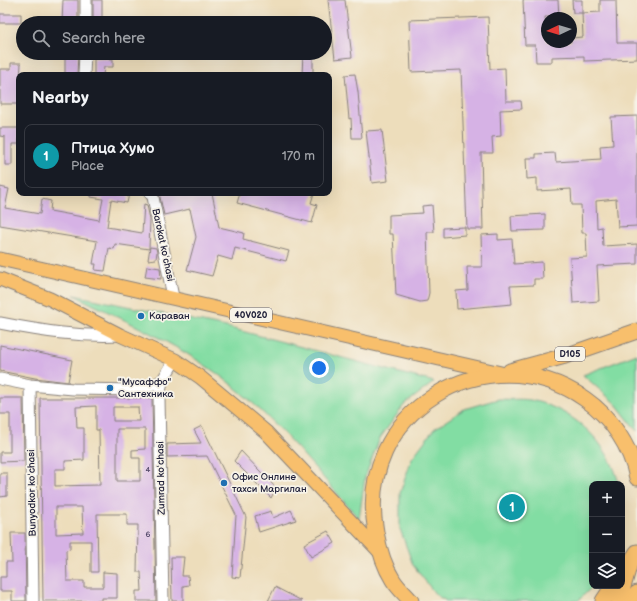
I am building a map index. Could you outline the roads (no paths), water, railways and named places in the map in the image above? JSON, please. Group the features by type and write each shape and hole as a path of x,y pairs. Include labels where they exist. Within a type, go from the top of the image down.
{"highway":[{"name":"D105","path":"501,373 565,356 637,331"},
{"path":"401,601 379,551 372,516 375,481 387,447 407,418 434,395 466,380 501,373 536,376 569,388 597,408 620,435 635,466 637,478"},
{"path":"619,601 637,541"},
{"path":"393,581 411,601"},
{"path":"603,601 612,589"},
{"path":"632,601 637,593"}],"main road":[{"name":"40V020","path":"0,259 174,297 501,373"},
{"path":"0,279 50,299 120,336 175,360 200,377 266,432 379,551"}],"street":[{"path":"86,0 86,16"},
{"path":"84,72 85,60"},
{"name":"Barokat koʻchasi","path":"152,196 174,297"},
{"path":"0,322 37,331 88,337 120,336"},
{"name":"Zumrad koʻchasi","path":"163,601 159,398 162,381 175,360"},
{"path":"0,380 30,385 73,389 141,390 162,381"},
{"name":"Bunyodkor koʻchasi","path":"30,385 33,601"}],"place":[{"name":"Караван","path":"141,316"},
{"name":"\"Мусаффо\" Сантехника","path":"110,388"},
{"name":"Офис Онлине тахси Маргилан","path":"224,483"},
{"name":"Птица Хумо","path":"512,507"}]}
